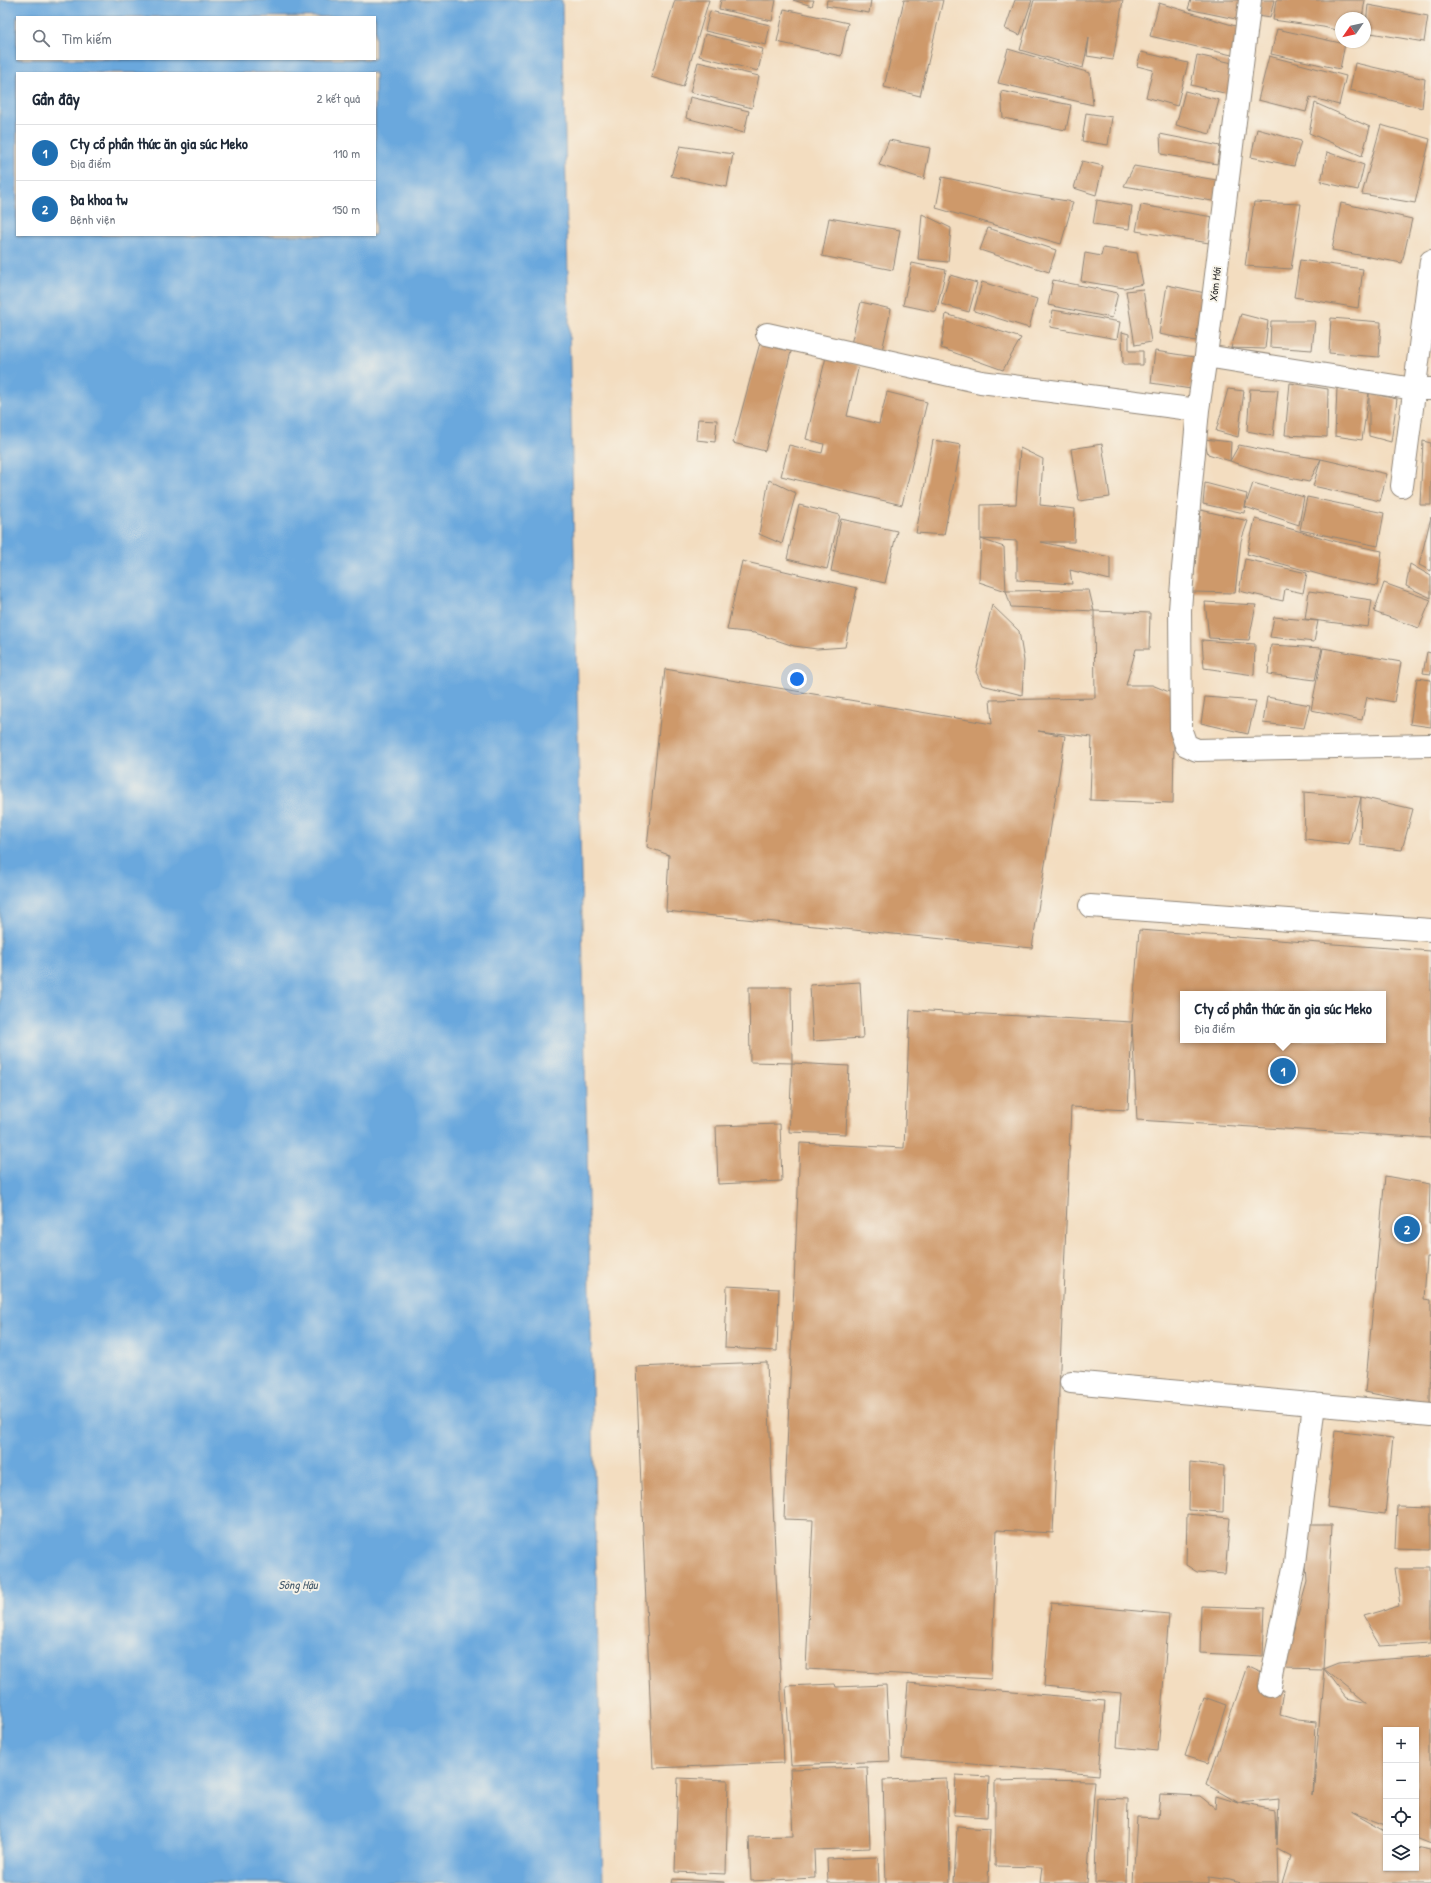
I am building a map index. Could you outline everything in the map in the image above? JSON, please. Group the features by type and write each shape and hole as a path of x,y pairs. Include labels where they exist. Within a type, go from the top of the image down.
{"street":[{"name":"Xóm Mới","path":"1250,0 1198,410 1183,569 1180,610 1181,731 1183,740 1191,748 1197,750 1431,745"},
{"path":"1402,486 1423,389 1431,260"},
{"path":"766,334 981,382 1198,410"},
{"path":"1206,356 1423,389"},
{"path":"1090,906 1431,930"},
{"path":"1071,1382 1431,1415"},
{"path":"1270,1686 1295,1563 1314,1404"}],"water":[{"name":"Sông Hậu","path":"0,0 562,0 603,1883 0,1883"}],"building":[{"path":"675,0 709,0 683,87 651,77"},
{"path":"721,0 776,0 772,21 719,9"},
{"path":"793,0 814,0 812,6"},
{"path":"827,0 871,0 869,13 826,6"},
{"path":"904,0 943,0 920,96 884,87"},
{"path":"1015,0 1032,0 1020,35 1005,29"},
{"path":"1034,0 1123,0 1113,60 1087,56 1089,38 1083,68 1020,50"},
{"path":"1191,0 1248,0 1245,21 1188,9"},
{"path":"1260,0 1274,0 1270,18 1257,16"},
{"path":"1276,0 1365,0 1363,12 1335,12 1335,30 1273,20"},
{"path":"1159,3 1242,28 1236,56 1150,36"},
{"path":"1368,5 1428,16 1424,42 1371,33 1371,12 1367,12"},
{"path":"784,9 848,23 841,56 777,42"},
{"path":"710,11 770,25 766,45 705,31"},
{"path":"1277,29 1335,42 1335,48 1344,48 1340,69 1271,54"},
{"path":"705,34 763,49 758,71 699,56"},
{"path":"1008,49 1090,73 1093,105 998,83"},
{"path":"1141,52 1188,63 1177,106 1146,97 1153,70 1137,66"},
{"path":"1197,55 1237,64 1232,95 1191,85"},
{"path":"1269,56 1346,76 1339,105 1310,97 1306,112 1258,100"},
{"path":"698,62 759,76 752,108 690,92"},
{"path":"1355,63 1425,79 1422,108 1350,90"},
{"path":"1001,91 1071,105 1066,130 1003,118"},
{"path":"1185,91 1219,100 1210,134 1176,125"},
{"path":"690,97 749,111 744,133 686,118"},
{"path":"1315,103 1370,127 1362,156 1309,133"},
{"path":"1086,113 1112,117 1108,145 1082,141"},
{"path":"1381,125 1430,139 1415,203 1362,194"},
{"path":"1257,129 1301,141 1294,166 1251,157"},
{"path":"1160,134 1220,146 1217,164 1161,154"},
{"path":"889,140 930,148 924,179 879,165"},
{"path":"680,146 733,154 727,187 671,176"},
{"path":"1327,152 1364,165 1358,190 1321,182"},
{"path":"1082,161 1103,166 1096,195 1074,188"},
{"path":"1134,166 1222,181 1218,202 1124,186"},
{"path":"942,177 1012,192 1073,202 1061,244 936,208"},
{"path":"1097,200 1132,206 1129,229 1093,224"},
{"path":"1254,202 1301,204 1291,269 1245,266"},
{"path":"1341,203 1412,219 1402,263 1332,250"},
{"path":"1141,205 1213,217 1209,243 1136,231"},
{"path":"922,214 951,228 948,262 918,259"},
{"path":"829,218 900,230 893,270 822,256"},
{"path":"988,228 1056,250 1049,272 980,250"},
{"path":"1103,248 1137,253 1143,284 1124,288 1081,281 1085,253 1101,256"},
{"path":"1300,260 1363,269 1358,308 1294,297"},
{"path":"912,263 946,270 936,312 903,305"},
{"path":"950,275 977,283 969,312 941,304"},
{"path":"1053,280 1118,293 1112,318 1048,305"},
{"path":"982,282 1037,299 1029,328 974,311"},
{"path":"1167,285 1205,293 1196,341 1159,334"},
{"path":"1143,289 1151,342 1135,345 1126,291"},
{"path":"861,302 891,309 882,351 851,344"},
{"path":"1053,310 1120,322 1117,339 1050,327"},
{"path":"946,314 1021,338 1003,370 941,348"},
{"path":"1241,314 1268,321 1265,349 1231,348"},
{"path":"1331,318 1381,322 1379,357 1329,353"},
{"path":"1271,321 1315,321 1312,350 1270,347"},
{"path":"1122,332 1129,334 1129,351 1143,351 1143,365 1123,365"},
{"path":"761,339 792,348 765,451 733,443"},
{"path":"1155,351 1195,357 1191,389 1151,383"},
{"path":"826,357 859,365 847,416 879,424 887,392 927,402 902,505 781,476 789,445 822,453 824,444 806,439"},
{"path":"1290,383 1328,389 1327,437 1285,435"},
{"path":"1337,388 1369,393 1362,440 1335,436"},
{"path":"1228,389 1244,391 1238,437 1216,431"},
{"path":"1250,389 1278,390 1273,436 1247,431"},
{"path":"1369,393 1397,399 1391,442 1369,436"},
{"path":"698,419 717,420 715,442 696,440"},
{"path":"1204,439 1231,442 1230,461 1208,454"},
{"path":"933,440 961,445 944,535 916,533"},
{"path":"1423,441 1431,443 1431,505 1420,505"},
{"path":"1102,444 1110,497 1079,501 1071,449"},
{"path":"1239,445 1321,459 1309,482 1266,473 1230,461"},
{"path":"1020,448 1043,459 1040,505 1075,509 1074,542 1041,542 1110,557 1110,580 1070,570 1072,584 1017,580 1017,541 981,539 981,505 1016,504"},
{"path":"1321,459 1387,474 1380,501 1313,486"},
{"path":"769,480 796,493 782,544 759,534"},
{"path":"1205,483 1247,494 1244,513 1203,504"},
{"path":"1253,483 1304,497 1299,525 1245,507"},
{"path":"1307,497 1384,513 1378,546 1300,530"},
{"path":"799,505 840,515 827,569 787,559"},
{"path":"1201,510 1248,521 1241,541 1235,593 1192,592"},
{"path":"1431,517 1431,571 1419,565"},
{"path":"841,519 897,531 885,583 831,571"},
{"path":"1255,519 1338,542 1382,551 1377,586 1332,578 1247,554"},
{"path":"981,539 1004,547 1006,591 979,582"},
{"path":"1245,559 1307,573 1303,593 1285,589 1283,601 1239,591"},
{"path":"742,561 857,588 845,647 817,649 794,646 755,633 727,630"},
{"path":"1410,564 1431,576 1431,598 1406,586"},
{"path":"1384,583 1431,600 1419,628 1374,612"},
{"path":"1089,590 1094,611 1011,607 1006,591"},
{"path":"1309,591 1372,600 1368,627 1305,619"},
{"path":"1205,602 1256,605 1249,640 1209,638"},
{"path":"992,605 1019,631 1024,661 1022,695 982,685 976,672"},
{"path":"1094,611 1150,613 1149,649 1136,649 1126,685 1152,685 1179,696 1174,741 1173,803 1090,800 1092,737 1038,731 1065,736 1032,948 666,911 669,855 647,847 665,669 992,724 990,700 1095,698"},
{"path":"1274,617 1318,621 1314,642 1270,637"},
{"path":"1202,640 1255,644 1254,675 1204,668"},
{"path":"1271,645 1322,648 1315,680 1268,674"},
{"path":"1323,648 1401,662 1394,702 1367,697 1362,720 1311,710"},
{"path":"1427,652 1431,653 1431,674 1423,673"},
{"path":"1417,678 1431,680 1431,727 1410,724"},
{"path":"1205,697 1256,701 1248,734 1201,723"},
{"path":"1267,697 1310,705 1304,728 1263,723"},
{"path":"1304,792 1361,797 1349,844 1305,839"},
{"path":"1361,797 1413,809 1402,850 1360,845"},
{"path":"1139,930 1431,951 1431,1138 1137,1120 1132,1024 1128,1110 1071,1107 1053,1533 997,1530 991,1679 806,1669 813,1520 784,1519 800,1143 904,1148 910,1010 1132,1022"},
{"path":"860,982 863,1038 813,1041 810,985"},
{"path":"749,987 791,987 792,1063 750,1062"},
{"path":"792,1063 849,1066 846,1134 789,1132"},
{"path":"780,1124 782,1181 718,1184 716,1126"},
{"path":"1385,1176 1430,1184 1429,1224 1431,1224 1431,1257 1427,1257 1424,1299 1431,1300 1430,1405 1365,1392"},
{"path":"727,1286 779,1289 777,1351 725,1348"},
{"path":"767,1362 784,1763 653,1768 636,1367"},
{"path":"1335,1431 1393,1438 1385,1514 1327,1507"},
{"path":"1190,1462 1224,1466 1223,1512 1189,1510"},
{"path":"1397,1506 1431,1507 1431,1550 1395,1549"},
{"path":"1187,1514 1230,1518 1225,1574 1197,1572 1186,1565"},
{"path":"1304,1525 1332,1525 1324,1669 1283,1668 1307,1582"},
{"path":"1395,1568 1431,1568 1431,1643 1380,1646 1362,1616 1400,1605"},
{"path":"1051,1603 1169,1614 1158,1751 1117,1747 1121,1693 1044,1686"},
{"path":"1201,1606 1265,1608 1263,1656 1200,1653"},
{"path":"1431,1656 1431,1843 1419,1838 1419,1727 1383,1727 1383,1826 1352,1814 1383,1831 1383,1871 1419,1871 1419,1847 1431,1849 1431,1883 1282,1883 1290,1856 1277,1849 1278,1883 1241,1883 1209,1877 1209,1883 1133,1883 1137,1817 1158,1818 1160,1794 1200,1796 1215,1808 1216,1796 1239,1803 1207,1785 1247,1666 1266,1675 1275,1690 1284,1689 1280,1715 1298,1720 1316,1722 1313,1794 1324,1669 1339,1663","holes":["1324,1669 1366,1703 1346,1698","1279,1799 1277,1845 1276,1810 1239,1803"]},
{"path":"908,1683 1105,1700 1099,1775 902,1758"},
{"path":"835,1684 836,1687 886,1685 890,1761 791,1765 786,1686"},
{"path":"1204,1697 1226,1705 1208,1763 1185,1756"},
{"path":"867,1767 870,1848 814,1850 815,1878 751,1881 749,1837 793,1836 790,1769"},
{"path":"956,1775 989,1777 987,1817 954,1815"},
{"path":"678,1778 728,1780 726,1874 675,1872"},
{"path":"947,1778 950,1883 886,1883 883,1780"},
{"path":"995,1781 1095,1781 1087,1883 1040,1883 1042,1867 995,1866"},
{"path":"1097,1798 1128,1799 1126,1883 1095,1883"},
{"path":"957,1827 990,1829 988,1883 954,1883"},
{"path":"878,1857 879,1883 828,1883 827,1859"},
{"path":"673,1879 725,1882 725,1883 672,1883"}],"place":[{"name":"Cty cổ phần thức ăn gia súc Meko","path":"1283,1071"},
{"name":"Đa khoa tw","path":"1407,1229"}]}
